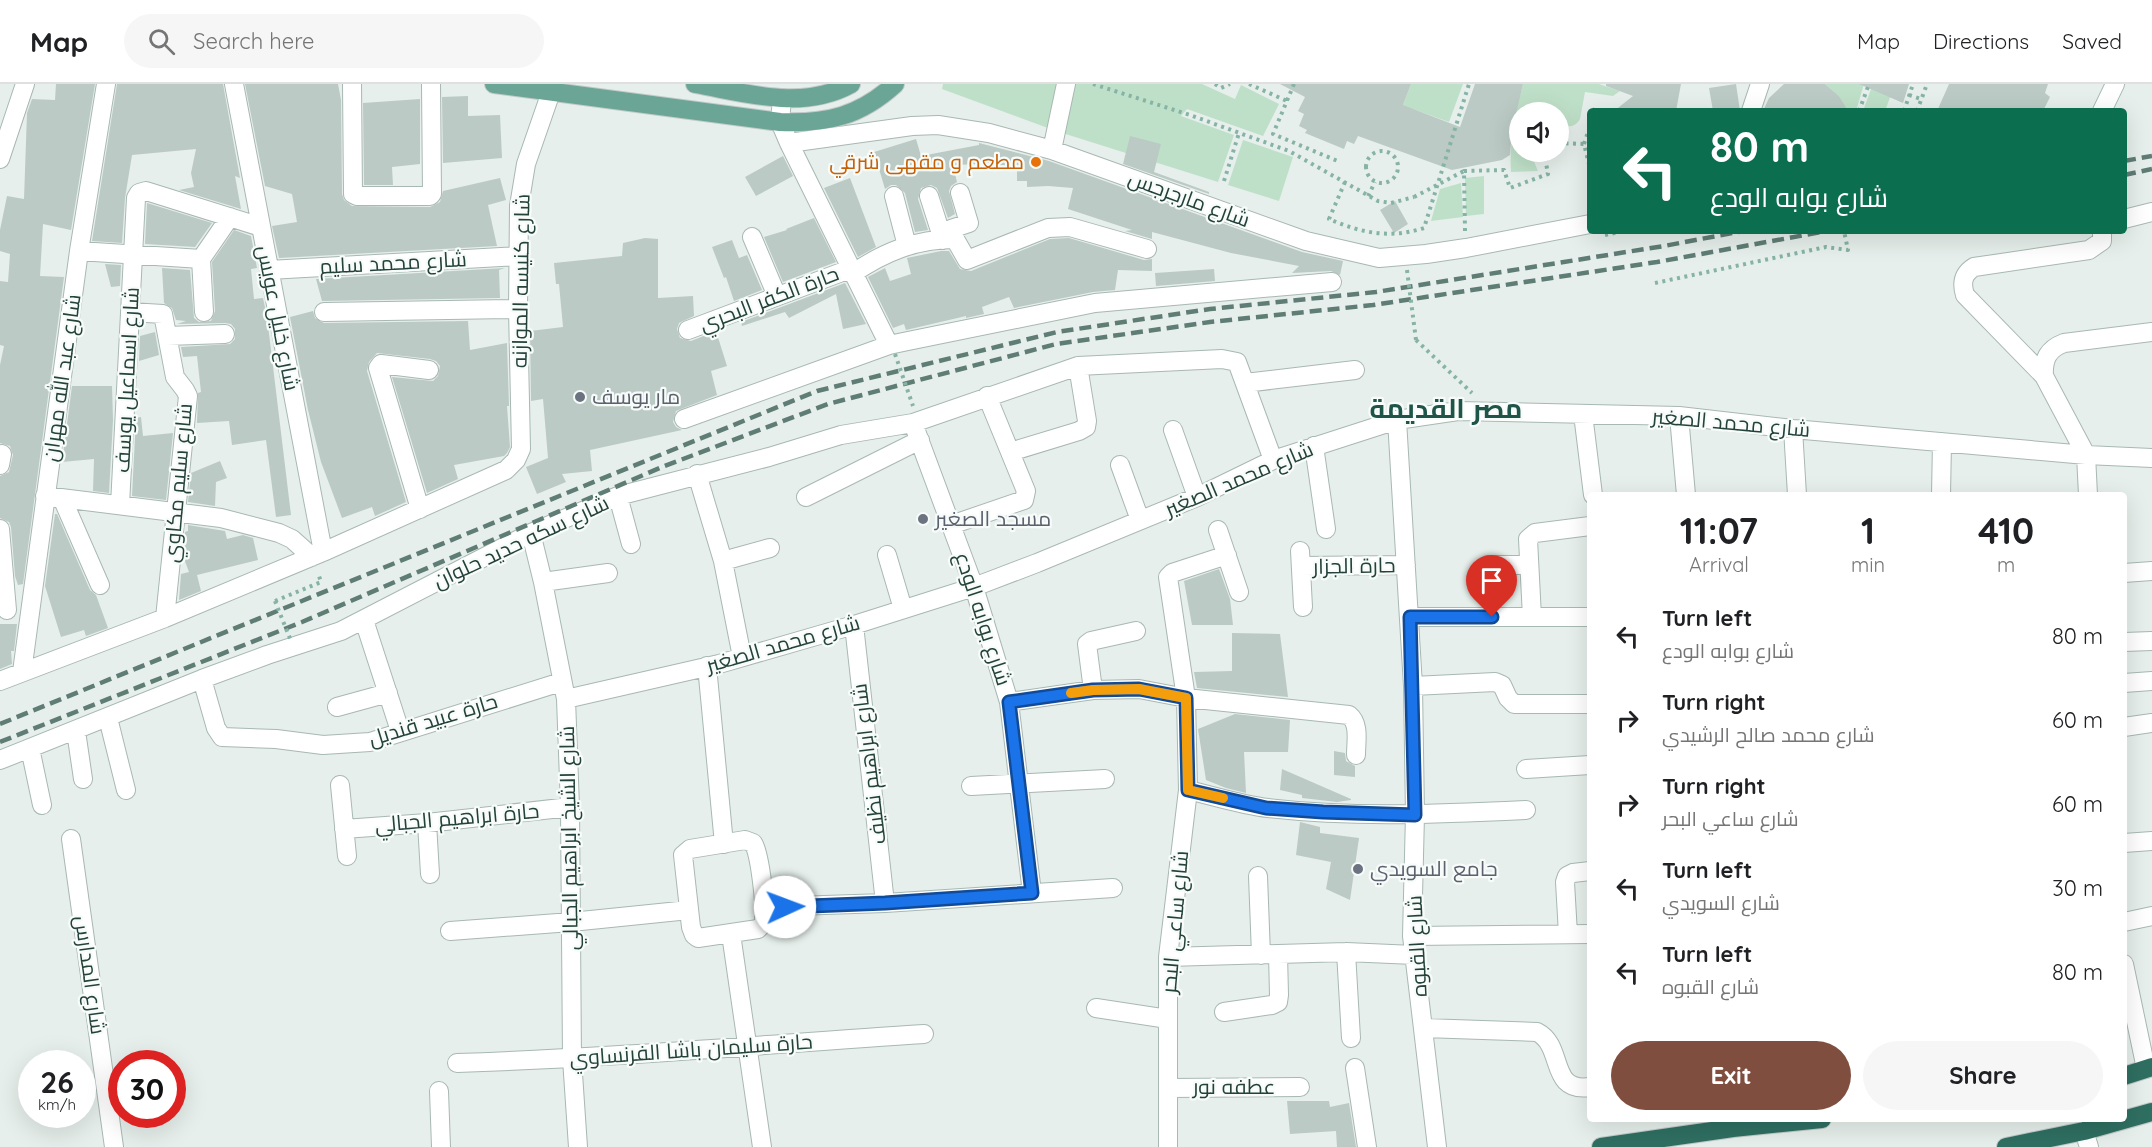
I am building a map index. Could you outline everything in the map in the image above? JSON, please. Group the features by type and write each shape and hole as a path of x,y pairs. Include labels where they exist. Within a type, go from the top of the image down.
{"highway":[{"path":"2127,1075 2149,1068"},
{"path":"2006,1147 2086,1139 2152,1112"},
{"path":"1601,1147 1732,1123 1754,1122"}],"main road":[{"path":"494,84 780,122 803,123 850,114 872,103 895,84"},
{"path":"695,84 782,98 814,98 851,84"}],"street":[{"path":"0,159 25,84"},
{"name":"شارع عبد الله مهران","path":"22,672 30,612 53,497 79,251 106,84"},
{"name":"شارع خليل عويس","path":"234,84 269,270 317,554"},
{"path":"352,84 353,194 357,196 430,196 432,191 431,84"},
{"path":"1052,150 1066,84"},
{"path":"1752,108 1760,84"},
{"path":"2103,108 2115,84"},
{"name":"شارع كنيسه الموازنه","path":"420,508 506,470 516,460 521,449 517,256 519,206 526,165 551,92"},
{"path":"782,98 780,122 789,143 851,272 892,350"},
{"name":"شارع مارجرجس","path":"789,143 912,126 938,125 989,133 1052,150 1306,240 1378,258 1466,248 1587,225"},
{"name":"شارع اسماعيل يوسف","path":"120,505 136,198 139,193 146,191 230,217"},
{"path":"947,239 951,229 969,223 960,193"},
{"path":"894,196 907,246"},
{"path":"928,196 947,239"},
{"path":"2127,218 2152,212"},
{"path":"204,312 201,259 230,217 261,227"},
{"path":"947,239 957,241 967,260 1048,228 1060,226 1147,249"},
{"path":"2088,492 2086,455 2044,376 1965,295 1962,287 1963,278 1974,267 2089,250 2102,241 2102,234"},
{"path":"752,237 777,296"},
{"name":"حارة الكفر البحري","path":"688,330 777,296 851,272 873,259 907,246 947,239"},
{"path":"79,251 201,259"},
{"name":"شارع محمد سليم","path":"269,270 517,256"},
{"path":"684,419 892,350 1095,303 1332,282"},
{"path":"324,312 518,309"},
{"name":"شارع سليم مكاوي","path":"130,312 163,314 175,377 188,396 165,618"},
{"path":"2044,376 2043,365 2047,354 2055,346 2152,332"},
{"path":"167,336 225,334"},
{"name":"شارع سكه حديد حلوان","path":"0,760 202,679 341,631 531,533 618,496 769,457 840,435 916,423 987,396 1078,366 1222,359 1237,362 1245,383"},
{"path":"0,681 165,618 420,508 378,368 381,364 429,370"},
{"path":"1011,452 1086,427 1078,366"},
{"path":"1273,460 1245,383 1355,370"},
{"path":"951,525 1024,500 1026,491 987,396"},
{"name":"شارع محمد الصغير","path":"563,691 707,666 854,625 974,587 1197,497 1273,460 1396,420 1458,411 1679,416 1793,429 2086,455 2152,458"},
{"path":"1583,414 1593,492"},
{"path":"1679,416 1686,492"},
{"name":"شارع القبوه","path":"1396,420 1413,686 1415,815 1412,936 1437,1147"},
{"path":"806,497 916,423"},
{"name":"شارع بوابه الودع","path":"916,423 974,587 1009,702 1032,893"},
{"path":"1793,429 1797,492"},
{"path":"1173,430 1197,497"},
{"path":"1941,492 1942,442"},
{"path":"1314,446 1326,529"},
{"path":"1120,465 1140,520"},
{"path":"697,474 723,561 742,657"},
{"path":"618,496 632,544"},
{"path":"53,497 221,518 279,533 317,554"},
{"path":"53,497 100,585"},
{"path":"1532,617 1528,539 1534,533 1587,526"},
{"path":"0,529 3,609 30,612"},
{"path":"1218,530 1239,592"},
{"name":"شارع الشيخ ابراهيم الجبالي","path":"531,533 543,582 563,691 570,807 572,1059 578,1147"},
{"path":"723,561 770,548"},
{"path":"887,555 903,609"},
{"name":"شارع ساعي البحر","path":"1168,1147 1168,957 1188,790 1186,698 1168,577 1172,573 1227,555"},
{"name":"حارة الجزار","path":"1304,607 1300,559 1406,565"},
{"path":"1488,565 1529,565"},
{"path":"2127,573 2152,571"},
{"path":"543,582 608,573"},
{"path":"1410,617 1587,617"},
{"path":"364,620 400,731"},
{"name":"شارع ابراهيم نظيف","path":"854,625 885,903"},
{"path":"1093,690 1087,644 1091,641 1136,631"},
{"path":"2127,642 2152,641"},
{"path":"707,666 724,844"},
{"name":"حارة عبيد قنديل","path":"202,679 216,728 222,737 276,739 323,745 370,742 400,731 563,691"},
{"path":"2127,683 2152,681"},
{"path":"1413,686 1495,682 1502,685 1508,698 1514,704 1587,704"},
{"path":"1009,702 1093,690 1139,689 1186,698 1349,715 1355,720 1356,725 1356,755"},
{"path":"338,707 388,693"},
{"path":"108,718 126,790"},
{"path":"2127,727 2152,723"},
{"path":"76,731 83,780"},
{"path":"30,748 42,805"},
{"path":"1526,769 1587,765"},
{"path":"971,786 1105,779"},
{"path":"340,785 347,856"},
{"path":"1188,790 1266,808 1323,812 1415,815 1526,810"},
{"name":"حارة ابراهيم الجبالي","path":"344,829 427,823 570,807"},
{"path":"427,823 430,874"},
{"name":"شارع المدارس","path":"71,839 114,1147"},
{"path":"745,840 756,847 765,920 761,927 698,938 692,932 683,855 690,849 724,844 745,840"},
{"path":"2127,843 2152,841"},
{"path":"1568,934 1565,882 1567,876 1573,873 1587,871"},
{"path":"1224,1012 1272,1005 1278,1002 1280,995 1270,954 1258,876"},
{"path":"764,908 885,903 1113,888"},
{"path":"450,931 689,910"},
{"path":"2127,921 2152,916"},
{"path":"731,934 762,1147"},
{"path":"1412,936 1587,934"},
{"path":"1168,957 1346,952 1414,955"},
{"path":"1346,952 1351,1038"},
{"path":"2127,981 2149,1068"},
{"path":"1096,1008 1168,1018"},
{"path":"1424,1028 1537,1032 1548,1039 1563,1078 1574,1087 1587,1087"},
{"name":"حارة سليمان باشا الفرنساوي","path":"457,1063 572,1059 924,1034"},
{"path":"1355,1068 1367,1147"},
{"name":"عطفه نور","path":"1168,1088 1300,1087"},
{"path":"439,1091 441,1147"}],"path":[{"path":"1093,84 1239,133 1299,156 1378,201 1391,203 1414,197 1464,171 1504,170 1510,188 1548,174 1546,162"},
{"path":"1215,84 1221,88 1230,84"},
{"path":"1249,84 1287,101"},
{"path":"1294,84 1273,134 1340,162"},
{"path":"1345,182 1329,219 1360,231 1379,235 1410,232 1424,228 1468,84"},
{"path":"1860,108 1869,84"},
{"path":"1905,108 1913,84"},
{"path":"1918,108 1927,84"},
{"path":"1910,95 1922,99"},
{"path":"1224,181 1239,133"},
{"path":"1587,135 1584,144 1587,156"},
{"path":"1569,143 1584,144"},
{"path":"1299,156 1303,146"},
{"path":"1380,150 1392,153 1398,164 1396,175 1387,183 1375,182 1367,173 1367,161 1370,156 1380,150"},
{"path":"1464,171 1465,224"},
{"path":"1368,196 1375,182"},
{"path":"1655,283 1826,247 1848,250 1845,234"},
{"path":"1407,270 1416,339 1457,377"},
{"path":"892,350 916,423"},
{"path":"291,641 275,601 321,582"}],"green space":[{"path":"943,84 1202,84 1235,99 1241,85 1279,104 1263,136 1187,109 1181,116 1234,135 1218,182 1056,131 942,89"},
{"path":"1411,84 1463,84 1449,122 1413,109 1402,108"},
{"path":"1523,84 1599,84 1620,91 1613,96 1585,92 1580,119 1571,126 1569,126 1569,102 1518,102"},
{"path":"1825,84 1864,84 1857,108 1845,108 1839,96"},
{"path":"1895,84 1886,108 1864,108 1871,89"},
{"path":"1243,140 1293,157 1279,201 1228,185"},
{"path":"1511,162 1534,162 1538,171 1511,172"},
{"path":"1484,176 1484,214 1466,216 1465,178"},
{"path":"1461,183 1463,217 1431,221 1440,189"}],"building":[{"path":"56,84 95,84 71,230 43,224 40,276 64,277 23,584 18,585 15,576 11,527 9,522 0,518 0,476 9,472 13,455 10,446 0,443 0,365 4,346 0,345 0,281 8,282 10,254 0,251 0,230 7,196 24,199 27,113 32,99 55,100"},
{"path":"117,84 223,84 240,178 235,176 241,209 179,190 194,187 191,173 196,149 132,155 125,198 122,243 92,241"},
{"path":"245,84 338,84 341,100 342,194 344,200 352,206 430,207 440,202 443,191 500,178 506,200 488,205 497,246 279,258 272,226 297,222 292,194 265,186"},
{"path":"1280,84 1411,84 1403,105 1460,127 1475,84 1523,84 1519,102 1509,102 1509,156 1502,160 1452,170 1358,136 1354,144 1347,141 1344,149 1305,133 1307,130 1299,126 1304,114 1298,111 1305,97"},
{"path":"1606,84 1681,84 1677,108 1618,108 1633,96 1606,86"},
{"path":"1736,84 1740,108 1712,108 1709,88"},
{"path":"1784,84 1825,84 1839,96 1846,108 1764,108 1769,98"},
{"path":"1859,84 1909,84 1903,103"},
{"path":"1949,84 2048,84 2045,93 2050,97 2044,108 1938,108"},
{"path":"468,96 468,116 500,115 502,158 443,163 442,97"},
{"path":"420,99 420,164 392,167 393,185 364,185 363,103"},
{"path":"1130,136 1161,144 1154,172 1209,192 1209,194 1123,164"},
{"path":"916,139 921,156 979,145 979,143 1049,161 1302,252 1343,261 1340,275 1331,271 1292,273 1299,266 1231,253 1152,232 1152,239 1125,231 1132,230 1068,209 1073,188 1027,187 1027,181 1017,181 1017,165 1000,168 999,163 956,165 957,182 951,186 949,191 955,214 948,218 937,188 931,185 921,188 918,199 928,230 915,232 905,193 896,185 885,189 874,152"},
{"path":"783,156 793,176 756,196 745,177"},
{"path":"850,178 876,247 858,257 824,188"},
{"path":"1395,201 1408,224 1394,233 1380,210"},
{"path":"147,203 212,223 195,247 145,244"},
{"path":"814,218 836,262 783,282 764,237"},
{"path":"234,230 251,236 257,268 251,269 254,299 263,298 267,317 291,515 276,517 266,440 232,445 229,421 197,423 198,393 201,392 197,356 183,357 181,347 230,344 235,339 235,329 231,324 225,323 177,324 186,321 176,320 172,308 164,303 162,268 190,270 194,318 199,322 211,321 215,311 212,262"},
{"path":"645,238 658,239 658,298 693,296 694,316 679,323 677,329 680,338 691,341 716,331 727,366 711,371 717,395 676,411 673,422 682,430 590,450 592,471 562,474 566,482 537,494 526,467 548,458 543,399 531,401 530,331 563,327 559,284 556,284 554,263 622,256 623,243"},
{"path":"1069,238 1144,260 1152,259 1152,271 1118,270 1115,290 1093,292 1014,308 1009,297 982,307 984,314 906,330 904,324 893,328 868,277 885,268 890,281 911,274 907,258 941,251 949,251 960,269 971,271 1050,239"},
{"path":"732,240 739,258 747,255 762,290 734,301 712,247"},
{"path":"105,264 121,265 120,286 111,287"},
{"path":"505,268 499,270 500,298 322,301 316,279"},
{"path":"1214,269 1215,281 1156,286 1155,273"},
{"path":"845,283 866,324 843,329 836,294 789,318 785,312 742,326 741,322"},
{"path":"313,311 315,318 324,323 468,321 470,350 507,343 509,406 507,406 510,447 507,453 504,456 454,465 458,479 427,493 392,377 433,381 438,376 440,366 436,361 430,359 377,353 369,362 367,371 406,502 375,516 372,507 342,518 321,462 308,410 290,317"},
{"path":"155,332 159,355 139,361 140,336"},
{"path":"72,386 112,386 113,420 109,493 93,491 94,459 62,462"},
{"path":"141,417 143,436 173,433 166,500 132,496 136,418"},
{"path":"220,461 227,478 216,482 215,506 188,502 191,473"},
{"path":"55,514 57,514 90,590 96,595 108,628 86,636 84,630 61,637 45,586"},
{"path":"188,525 225,531 227,539 243,535 253,538 258,560 197,575 201,591 179,600 181,574 189,572 183,556 185,532 188,531"},
{"path":"1219,569 1230,599 1233,625 1192,625 1184,581"},
{"path":"0,624 17,624 14,651 11,651 12,664 0,669"},
{"path":"1232,633 1280,634 1288,697 1197,688 1194,672 1232,671"},
{"path":"1235,714 1290,720 1288,752 1244,752 1246,793 1206,780 1198,729"},
{"path":"1334,751 1345,753 1346,761 1355,766 1355,777 1334,775"},
{"path":"1282,769 1351,800 1337,802 1302,798 1302,795 1280,790"},
{"path":"1300,822 1320,827 1320,833 1359,838 1350,900 1326,889 1331,862 1296,855"},
{"path":"1287,1101 1329,1101 1330,1107 1349,1103 1356,1147 1337,1147 1336,1131 1290,1134"}],"railway":[{"path":"2127,160 2152,156"},
{"path":"2127,174 2152,169"},
{"path":"0,724 817,391 1057,332 1210,309 1376,292 1727,234"},
{"path":"0,742 302,622 662,467 828,404 1056,344 1210,322 1373,305 1657,262 1811,234"}],"slow traffic":[{"path":"1071,693 1139,689 1186,698 1188,790 1223,798"}],"place":[{"name":"مطعم و مقهى شرقي","path":"1036,162"},
{"name":"مار يوسف","path":"580,397"},
{"name":"مسجد الصغير","path":"923,519"},
{"name":"جامع السويدي","path":"1358,869"}],"district":[{"name":"مصر القديمة","path":"1446,409"}],"route":[{"path":"785,907 1032,893 1009,702 1093,690 1139,689 1186,698 1188,790 1266,808 1415,815 1410,617 1492,617"}]}
